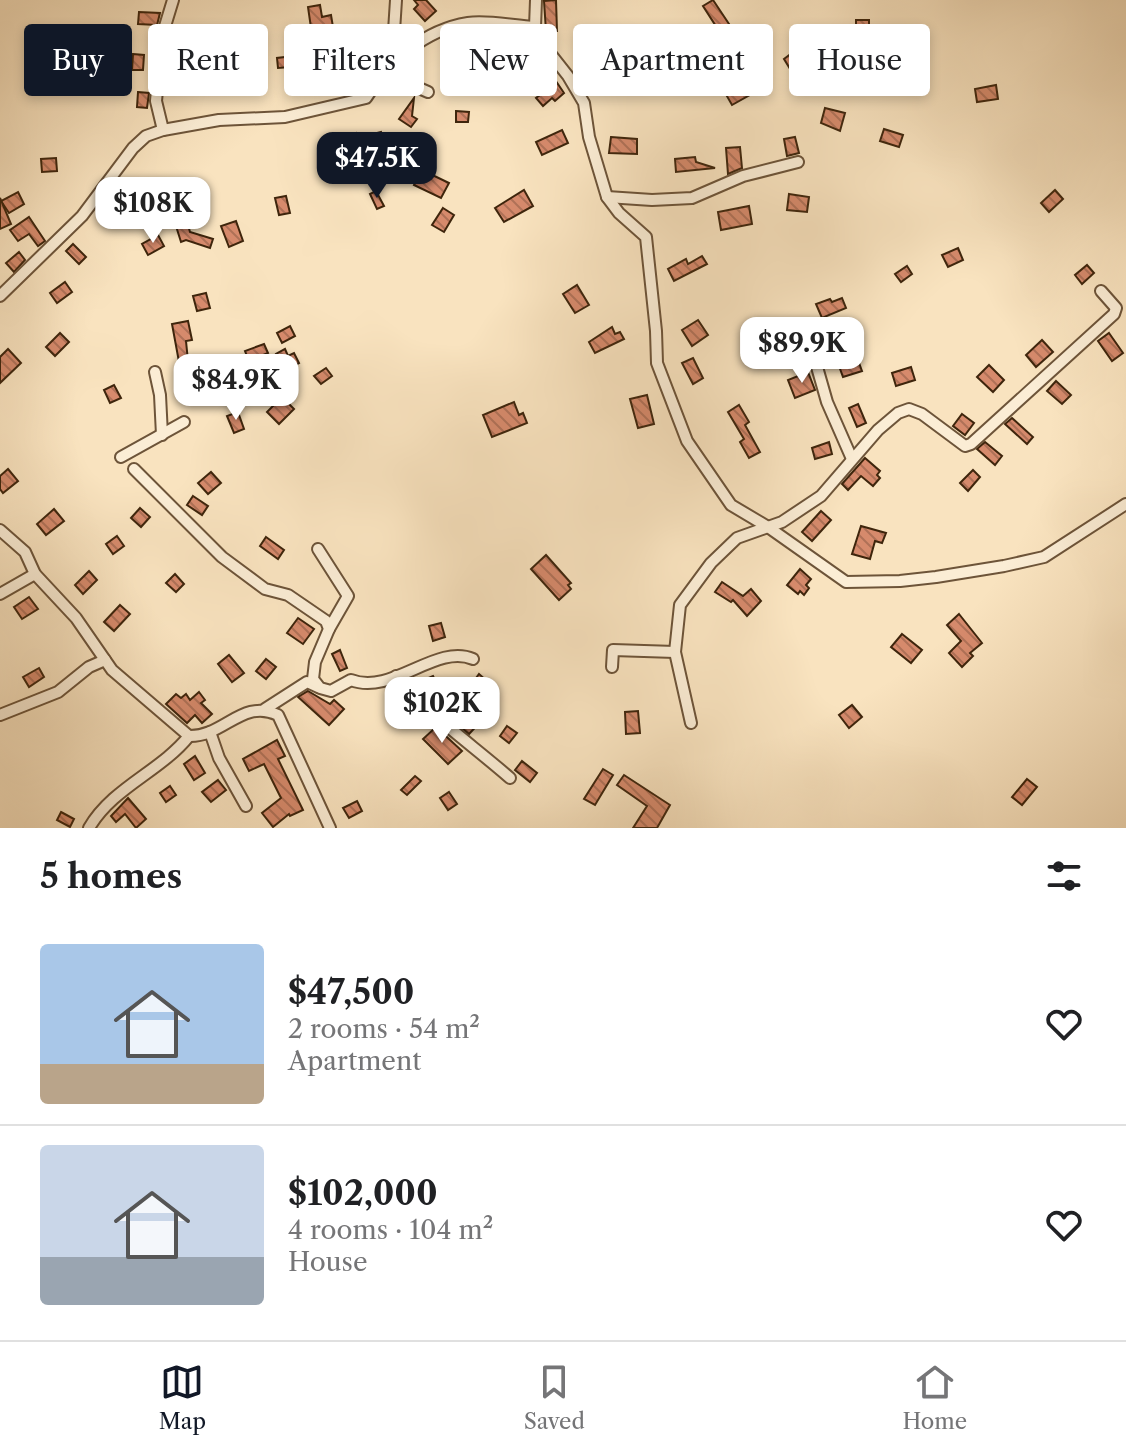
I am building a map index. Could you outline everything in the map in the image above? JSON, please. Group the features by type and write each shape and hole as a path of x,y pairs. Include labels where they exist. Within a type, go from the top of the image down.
{"street":[{"path":"163,130 156,101 162,36 173,0"},
{"path":"394,24 396,0"},
{"path":"535,24 536,0"},
{"path":"466,24 487,24"},
{"path":"557,62 584,103 589,137 607,197 619,213 646,237 657,363 687,441 731,505 846,582 900,581 976,571 1044,557 1126,504"},
{"path":"424,90 428,92"},
{"path":"0,296 82,216 133,148 146,136 219,120 285,117 367,96"},
{"path":"607,197 652,200 692,198 743,176 798,162"},
{"path":"691,723 675,652 680,605 711,563 737,538 792,517 821,496 852,459 898,413 909,409 922,414 965,446 971,444 1114,314 1116,308 1101,291"},
{"path":"807,332 827,402 852,459"},
{"path":"155,372 160,395 162,435"},
{"path":"121,457 184,422"},
{"path":"134,469 222,557 265,589 288,595 326,621 329,629"},
{"path":"0,530 25,552 35,574 76,618 112,670 189,736 202,737 250,711 265,709 307,682 331,691 351,680 360,684 385,682 442,659 465,656 473,659"},
{"path":"318,549 348,596 315,662 313,679 320,688"},
{"path":"0,594 35,574"},
{"path":"612,667 613,650 675,652"},
{"path":"0,715 58,692 89,667 105,660"},
{"path":"396,676 433,717 475,747 510,778"},
{"path":"265,709 278,715 290,736 330,828"},
{"path":"210,732 219,758 246,806"},
{"path":"89,828 122,790 158,765 189,736"}],"building":[{"path":"414,0 426,0 436,11 425,21 414,9 418,5"},
{"path":"556,0 557,24 546,24 544,1"},
{"path":"713,0 729,24 715,24 703,6"},
{"path":"320,5 322,17 331,15 332,24 310,24 308,7"},
{"path":"139,12 160,13 157,24 138,24"},
{"path":"856,20 869,20 869,24 856,24"},
{"path":"133,54 144,55 143,70 132,70"},
{"path":"284,57 284,68 278,68 277,58"},
{"path":"557,83 564,93 543,106 536,98 557,96"},
{"path":"996,85 998,99 977,102 975,89"},
{"path":"138,92 148,93 147,108 137,107"},
{"path":"727,96 748,96 732,105"},
{"path":"414,98 412,116 417,119 411,127 399,119"},
{"path":"825,108 845,113 840,131 821,123"},
{"path":"456,111 469,112 468,122 456,122"},
{"path":"884,129 903,135 899,147 880,141"},
{"path":"562,130 568,143 542,155 536,142"},
{"path":"381,132 385,150 382,151 382,162 367,163 365,156 343,162 340,152 337,153 333,139 356,133 357,138"},
{"path":"611,137 637,139 637,154 609,153"},
{"path":"795,137 799,153 787,156 784,139"},
{"path":"740,147 742,168 728,174 726,148"},
{"path":"695,157 696,162 715,168 676,172 675,159"},
{"path":"56,158 57,171 42,172 41,159"},
{"path":"422,170 449,183 441,198 414,185"},
{"path":"157,184 162,195 149,202 143,191"},
{"path":"524,190 533,206 504,222 495,208"},
{"path":"1055,190 1063,199 1049,212 1041,203"},
{"path":"376,191 384,206 377,209 370,194"},
{"path":"18,192 24,204 9,213 1,201"},
{"path":"789,194 809,197 807,212 787,210"},
{"path":"286,196 290,213 279,215 275,198"},
{"path":"0,198 11,224 0,229"},
{"path":"749,206 752,224 721,230 718,212"},
{"path":"183,207 190,232 213,239 210,248 186,240 181,242 171,210"},
{"path":"443,208 454,215 444,232 432,225"},
{"path":"29,217 45,241 38,246 29,234 18,241 10,230"},
{"path":"236,221 243,241 229,247 221,226"},
{"path":"158,235 164,246 148,255 142,244"},
{"path":"73,244 86,257 79,264 66,251"},
{"path":"958,248 963,260 948,267 942,255"},
{"path":"19,252 25,260 14,272 6,263"},
{"path":"702,256 707,264 674,281 668,269 686,259 688,264"},
{"path":"1087,265 1094,273 1082,284 1075,275"},
{"path":"907,266 912,274 901,282 895,274"},
{"path":"65,282 72,292 57,303 50,293"},
{"path":"577,285 589,305 575,313 563,294"},
{"path":"206,293 210,308 197,311 193,296"},
{"path":"842,298 846,308 822,318 816,304"},
{"path":"698,320 708,335 692,346 682,330"},
{"path":"188,321 192,340 186,341 188,361 179,362 172,324"},
{"path":"290,326 295,336 282,343 277,333"},
{"path":"612,327 615,334 620,332 624,339 595,353 589,342"},
{"path":"60,333 69,342 55,356 46,347"},
{"path":"1109,333 1123,353 1112,361 1098,341"},
{"path":"1042,340 1053,352 1036,367 1026,355"},
{"path":"264,344 268,353 249,361 245,351"},
{"path":"8,349 21,363 0,383 0,357"},
{"path":"285,349 288,356 294,353 299,363 284,371 276,354"},
{"path":"693,358 703,378 693,384 682,363"},
{"path":"858,360 862,371 843,377 839,366"},
{"path":"226,361 231,381 216,385 211,366"},
{"path":"989,365 1004,380 993,392 977,377"},
{"path":"911,367 915,380 896,386 892,373"},
{"path":"326,368 332,376 321,384 314,376"},
{"path":"808,372 815,390 795,398 788,380"},
{"path":"1056,381 1071,395 1062,404 1047,391"},
{"path":"114,385 121,398 110,403 104,390"},
{"path":"647,395 654,424 638,428 630,399"},
{"path":"282,397 294,409 279,424 267,412"},
{"path":"514,402 519,415 523,413 527,423 492,437 483,415"},
{"path":"858,404 866,423 857,427 849,408"},
{"path":"739,405 749,422 745,425 760,452 749,458 740,442 744,439 728,412"},
{"path":"238,412 244,429 234,433 227,416"},
{"path":"962,414 974,423 965,435 953,426"},
{"path":"1012,418 1033,437 1027,444 1005,424"},
{"path":"829,442 832,454 815,459 812,448"},
{"path":"985,442 1002,456 995,465 977,449"},
{"path":"865,458 880,471 877,475 880,478 873,486 861,476 848,490 842,484"},
{"path":"8,469 18,481 3,493 0,476"},
{"path":"973,470 980,477 968,491 960,483"},
{"path":"211,472 221,483 208,494 198,483"},
{"path":"193,496 208,506 202,515 187,505"},
{"path":"140,508 150,517 141,527 131,518"},
{"path":"54,509 64,521 46,535 37,524"},
{"path":"821,511 831,520 812,541 802,532"},
{"path":"861,526 886,533 882,543 875,541 870,559 852,554"},
{"path":"117,536 124,546 113,554 106,544"},
{"path":"266,537 284,550 278,559 260,546"},
{"path":"546,555 571,583 568,585 571,589 559,600 531,569"},
{"path":"800,569 811,579 804,595 787,585"},
{"path":"89,571 97,580 83,594 75,585"},
{"path":"175,574 184,584 176,592 166,583"},
{"path":"722,582 743,596 751,589 761,601 747,616 733,600 731,602 715,592"},
{"path":"29,597 38,609 22,619 14,607"},
{"path":"120,605 130,614 114,631 104,622"},
{"path":"959,614 982,643 970,653 973,656 962,667 949,653 961,641 947,625"},
{"path":"298,618 314,629 303,644 287,633"},
{"path":"441,623 445,637 433,641 429,626"},
{"path":"902,634 922,650 911,663 891,647"},
{"path":"340,650 347,668 340,671 332,654"},
{"path":"229,655 244,673 232,682 218,664"},
{"path":"266,659 276,667 266,679 256,671"},
{"path":"39,668 44,677 29,687 23,677"},
{"path":"479,674 487,681 479,691 471,685"},
{"path":"433,676 438,686 424,693 419,682"},
{"path":"308,691 330,704 334,700 344,709 329,725 298,697"},
{"path":"199,692 205,700 201,703 212,714 202,723 195,715 187,723 166,704 176,694 181,698 186,694 190,700"},
{"path":"403,695 417,710 410,717 396,703"},
{"path":"452,704 467,714 472,708 483,719 469,734 445,713"},
{"path":"852,705 862,717 849,728 839,715"},
{"path":"638,711 640,733 626,734 625,712"},
{"path":"507,726 517,733 509,743 500,736"},
{"path":"436,727 462,751 448,764 423,739"},
{"path":"277,740 285,756 278,759 303,810 289,814 273,827 262,813 281,798 264,764 249,771 243,759"},
{"path":"195,756 205,773 194,780 184,764"},
{"path":"522,761 537,773 530,782 515,770"},
{"path":"603,769 613,775 595,805 584,799"},
{"path":"624,775 670,805 657,828 633,828 647,806 617,785"},
{"path":"415,776 421,781 407,795 401,790"},
{"path":"1027,779 1037,787 1022,805 1012,797"},
{"path":"218,780 226,790 211,802 202,792"},
{"path":"170,786 176,795 166,802 160,793"},
{"path":"449,792 457,804 448,810 440,798"},
{"path":"128,798 146,819 136,828 125,814 116,822 111,816"},
{"path":"357,801 362,811 349,818 343,808"},
{"path":"61,812 74,819 70,827 57,820"}]}
